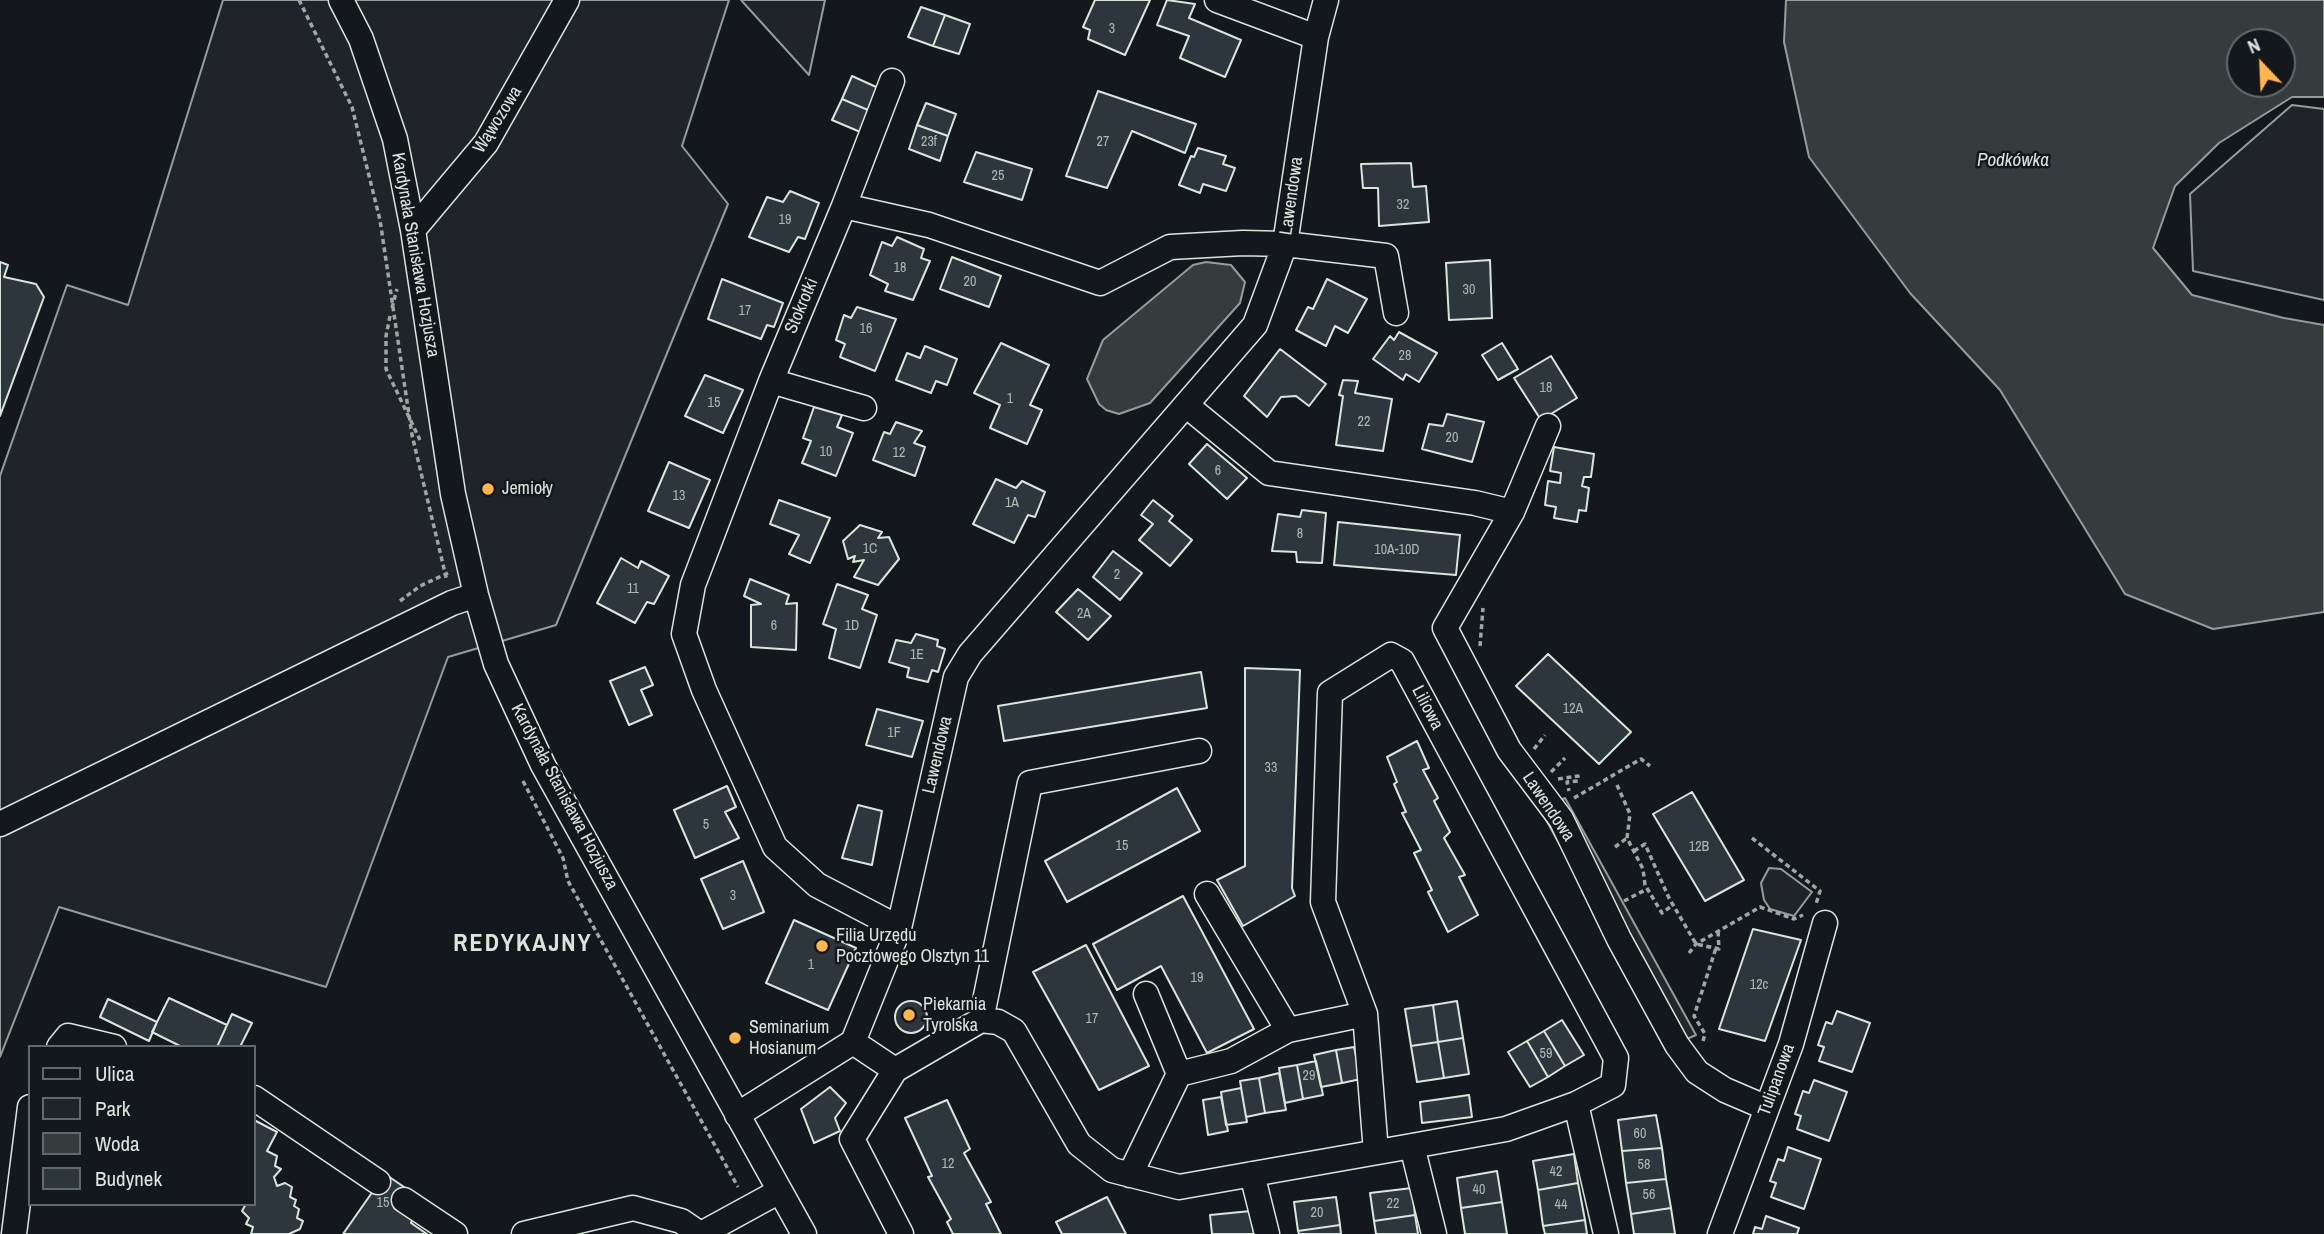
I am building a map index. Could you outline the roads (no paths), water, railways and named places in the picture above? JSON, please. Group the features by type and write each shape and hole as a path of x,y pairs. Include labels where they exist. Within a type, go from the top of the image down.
{"street":[{"name":"Kardynała Stanisława Hozjusza","path":"341,0 361,39 395,139 414,230 453,494 476,595 496,664 543,765 778,1192 804,1234"},
{"name":"Wąwozowa","path":"414,230 486,143 567,0"},
{"path":"1217,0 1316,37"},
{"name":"Lawendowa","path":"853,1042 899,928 956,677 981,640 1255,325 1285,244 1316,37 1326,0"},
{"name":"Stokrotki","path":"892,81 844,206 771,381 693,585 684,634 704,690 775,847 817,885 899,928"},
{"path":"844,206 929,225 1100,283 1170,247 1285,244 1386,257 1396,313"},
{"path":"771,381 864,408"},
{"path":"1186,405 1269,473 1475,503 1512,512"},
{"name":"Lawendowa","path":"1548,426 1512,512 1445,628 1509,750 1561,819 1619,939 1677,1045 1697,1072 1725,1090 1767,1108"},
{"path":"0,824 452,603 476,595"},
{"name":"Liliowa","path":"981,1020 998,1022 1014,1031 1079,1144 1112,1170 1178,1187 1412,1146 1506,1129 1576,1104 1613,1085 1616,1058 1402,661 1391,655 1330,693 1323,902 1365,1014 1376,1152"},
{"path":"901,1234 852,1139 895,1070 981,1020 1030,783 1199,751"},
{"path":"1207,894 1289,1030"},
{"name":"Tulipanowa","path":"1720,1234 1791,1044 1815,915"},
{"path":"1130,1175 1179,1074 1146,994"},
{"path":"1179,1074 1231,1061 1289,1030 1365,1014"},
{"path":"61,1045 68,1036 106,1045"},
{"path":"737,1115 853,1042 895,1070"},
{"path":"256,1099 378,1182"},
{"path":"1576,1104 1606,1234"},
{"path":"14,1234 28,1123"},
{"path":"1412,1146 1434,1234"},
{"path":"1252,1174 1267,1234"},
{"path":"524,1234 633,1208 681,1222 701,1234 778,1192"},
{"path":"404,1200 455,1234"}],"water":[{"name":"Podkówka","path":"1786,0 2324,0 2324,97 2296,97 2296,28 2226,28 2226,98 2290,98 2219,143 2175,186 2153,248 2192,295 2324,325 2324,612 2213,629 2125,594 2000,390 1910,293 1809,157 1784,42"},
{"path":"1206,262 1231,265 1245,282 1240,303 1150,403 1119,414 1106,410 1099,404 1087,379 1103,340 1193,265"}],"place":[{"name":"Jemioły","path":"488,489"},
{"name":"Filia Urzędu Pocztowego Olsztyn 11","path":"822,946"},
{"name":"Piekarnia Tyrolska","path":"909,1015"},
{"name":"Seminarium Hosianum","path":"735,1038"}],"district":[{"name":"REDYKAJNY","path":"523,945"}]}
